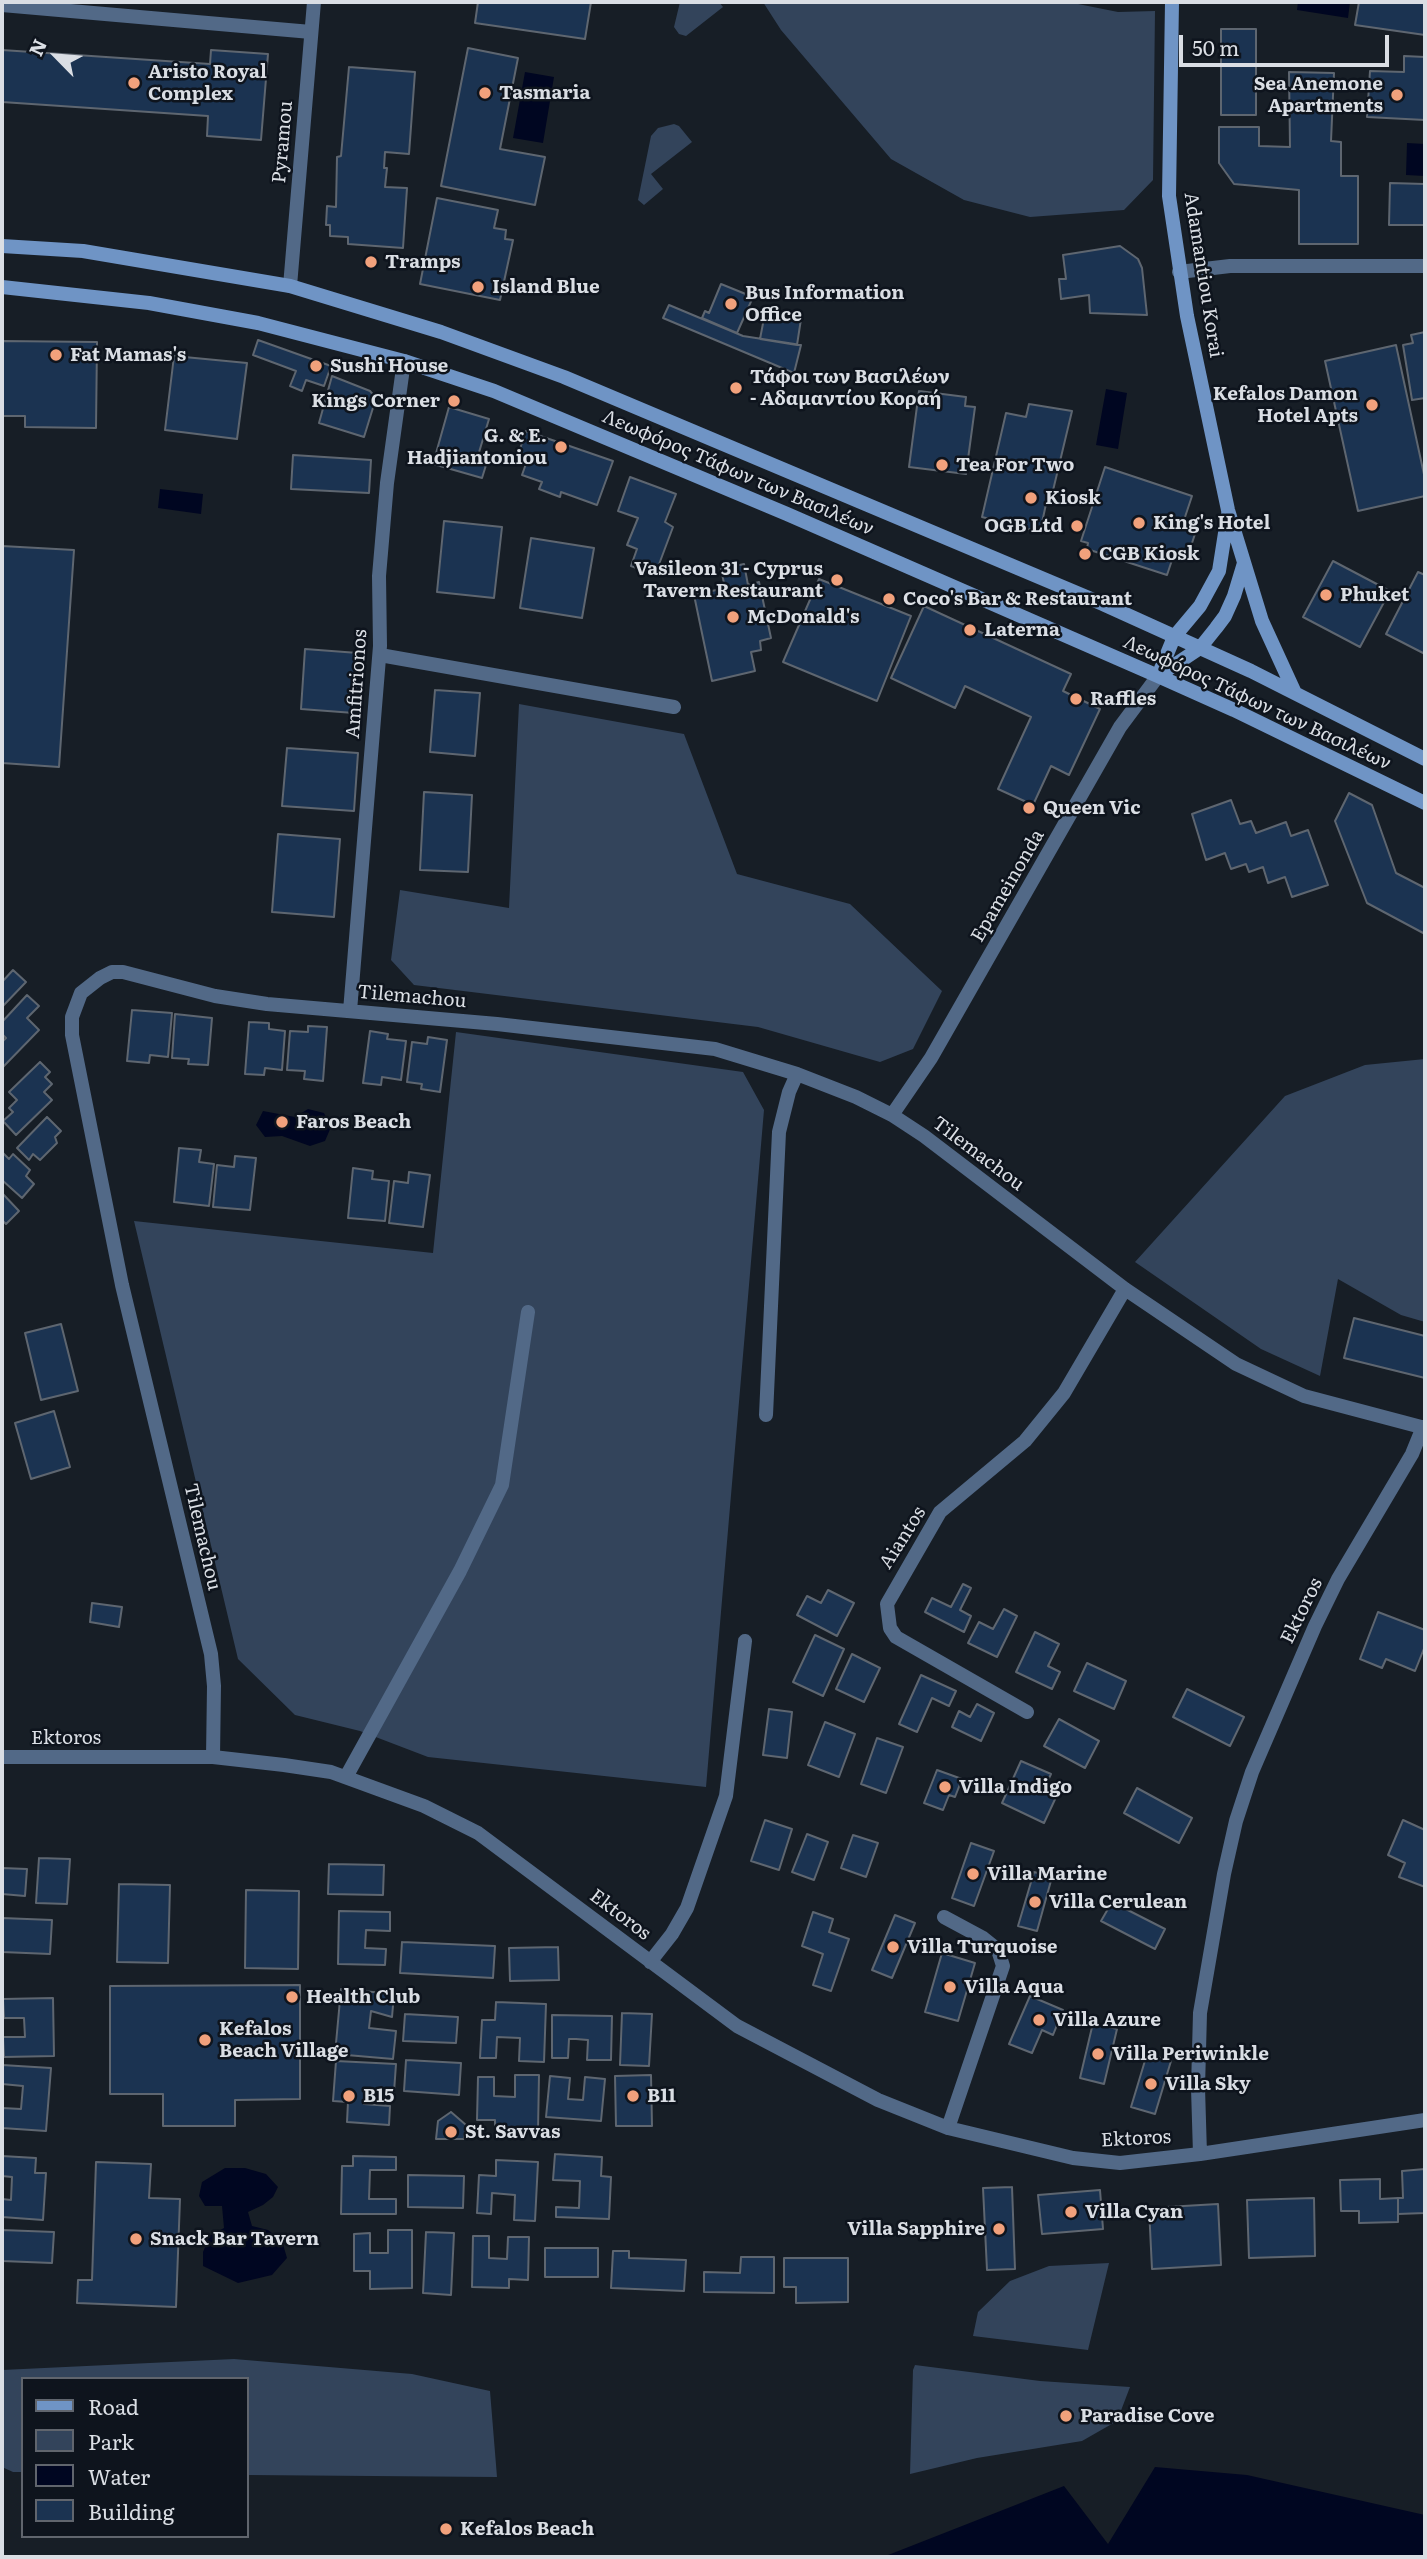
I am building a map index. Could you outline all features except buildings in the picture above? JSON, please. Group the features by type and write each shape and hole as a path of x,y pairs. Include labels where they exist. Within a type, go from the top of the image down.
{"main road":[{"name":"Adamantiou Korai","path":"1172,2 1169,196 1180,272 1228,509 1262,621 1295,693"},
{"name":"Λεωφόρος Τάφων των Βασιλέων","path":"2,246 83,251 290,286 441,332 564,377 1091,599 1295,693 1425,759"},
{"name":"Λεωφόρος Τάφων των Βασιλέων","path":"2,287 110,298 204,312 331,340 494,391 798,518 1158,676 1425,803"},
{"name":"Adamantiou Korai","path":"1158,676 1174,637 1200,606 1219,571 1228,509"},
{"path":"1158,676 1200,648 1225,616 1245,562"}],"street":[{"name":"Pyramou","path":"290,286 314,2"},
{"path":"2,5 311,32"},
{"path":"1180,272 1230,266 1425,266"},
{"name":"Amfitrionos","path":"350,1011 380,655 379,576 404,361"},
{"path":"380,655 674,707"},
{"name":"Epameinonda","path":"892,1115 930,1058 1120,727 1158,676"},
{"name":"Tilemachou","path":"213,1757 214,1686 211,1654 122,1285 72,1035 72,1017 81,993 112,972 123,972 215,996 267,1004 497,1024 715,1049 797,1074 856,1097 892,1115 924,1136 1125,1289 1236,1364 1304,1396 1424,1428"},
{"path":"766,1415 779,1132 789,1092 797,1074"},
{"name":"Aiantos","path":"1027,1712 896,1637 890,1628 887,1604 940,1512 1025,1441 1064,1393 1125,1289"},
{"path":"346,1777 460,1570 502,1485 528,1312"},
{"name":"Ektoros","path":"1200,2154 1200,2012 1236,1821 1252,1772 1315,1626 1338,1579 1412,1454 1424,1428"},
{"path":"650,1962 672,1934 687,1908 726,1796 745,1641"},
{"name":"Ektoros","path":"2,1757 213,1757 284,1765 346,1777 424,1805 478,1833 715,2011 761,2040 878,2100 948,2128 1073,2158 1099,2162 1130,2162 1425,2120"},
{"path":"944,1917 983,1938 998,1950 1003,1966 948,2128"}],"green space":[{"path":"680,2 719,2 723,7 686,36 679,34 674,27"},
{"path":"763,2 1068,2 1118,12 1155,11 1153,180 1124,210 1030,217 964,200 891,159 781,30"},
{"path":"674,124 679,126 692,142 651,174 663,189 644,205 638,200 651,136 658,128"},
{"path":"519,704 684,734 737,874 850,904 942,991 913,1049 880,1062 758,1027 414,985 391,960 400,890 509,908"},
{"path":"456,1032 743,1072 764,1110 706,1787 428,1757 360,1731 295,1715 238,1659 134,1221 433,1253"},
{"path":"1425,1059 1425,1322 1401,1315 1338,1279 1320,1376 1261,1349 1135,1262 1285,1096 1365,1065"},
{"path":"1109,2263 1088,2350 973,2336 978,2312 1010,2281 1049,2266"},
{"path":"234,2359 412,2374 490,2391 497,2477 248,2475 248,2377 21,2377 21,2472 13,2472 2,2467 2,2370"},
{"path":"915,2365 1040,2381 1130,2387 1117,2421 1082,2441 977,2458 910,2474"}],"water":[{"path":"1298,2 1350,2 1348,18 1297,10"},
{"path":"525,72 554,77 543,143 513,138"},
{"path":"1407,143 1425,144 1425,176 1406,175"},
{"path":"1106,389 1127,393 1118,449 1096,445"},
{"path":"160,489 203,494 201,514 158,508"},
{"path":"308,1109 324,1113 331,1127 325,1141 310,1146 282,1136 265,1137 256,1125 263,1111 295,1117"},
{"path":"225,2168 245,2168 266,2174 278,2187 273,2197 248,2212 252,2226 268,2230 282,2241 287,2258 272,2275 238,2283 203,2266 203,2252 210,2235 224,2228 222,2206 205,2206 199,2196 202,2182"},
{"path":"1155,2467 1247,2475 1425,2515 1425,2557 883,2557 1064,2486 1108,2544"}],"place":[{"name":"Aristo Royal Complex","path":"134,83"},
{"name":"Tasmaria","path":"485,93"},
{"name":"Sea Anemone Apartments","path":"1397,95"},
{"name":"Tramps","path":"371,262"},
{"name":"Island Blue","path":"478,287"},
{"name":"Bus Information Office","path":"731,304"},
{"name":"Fat Mamas's","path":"56,355"},
{"name":"Sushi House","path":"316,366"},
{"name":"Τάφοι των Βασιλέων - Αδαμαντίου Κοραή","path":"736,388"},
{"name":"Kings Corner","path":"454,401"},
{"name":"Kefalos Damon Hotel Apts","path":"1372,405"},
{"name":"G. & E. Hadjiantoniou","path":"561,447"},
{"name":"Tea For Two","path":"942,465"},
{"name":"Kiosk","path":"1031,498"},
{"name":"King's Hotel","path":"1139,523"},
{"name":"OGB Ltd","path":"1077,526"},
{"name":"CGB Kiosk","path":"1085,554"},
{"name":"Vasileon 31 - Cyprus Tavern Restaurant","path":"837,580"},
{"name":"Phuket","path":"1326,595"},
{"name":"Coco's Bar & Restaurant","path":"889,599"},
{"name":"McDonald's","path":"733,617"},
{"name":"Laterna","path":"970,630"},
{"name":"Raffles","path":"1076,699"},
{"name":"Queen Vic","path":"1029,808"},
{"name":"Faros Beach","path":"282,1122"},
{"name":"Villa Indigo","path":"945,1787"},
{"name":"Villa Marine","path":"973,1874"},
{"name":"Villa Cerulean","path":"1035,1902"},
{"name":"Villa Turquoise","path":"893,1947"},
{"name":"Villa Aqua","path":"950,1987"},
{"name":"Health Club","path":"292,1997"},
{"name":"Villa Azure","path":"1039,2020"},
{"name":"Kefalos Beach Village","path":"205,2040"},
{"name":"Villa Periwinkle","path":"1098,2054"},
{"name":"Villa Sky","path":"1151,2084"},
{"name":"B15","path":"349,2096"},
{"name":"B11","path":"633,2096"},
{"name":"St. Savvas","path":"451,2132"},
{"name":"Villa Cyan","path":"1071,2212"},
{"name":"Villa Sapphire","path":"999,2229"},
{"name":"Snack Bar Tavern","path":"136,2239"},
{"name":"Paradise Cove","path":"1066,2416"},
{"name":"Kefalos Beach","path":"446,2529"}]}
